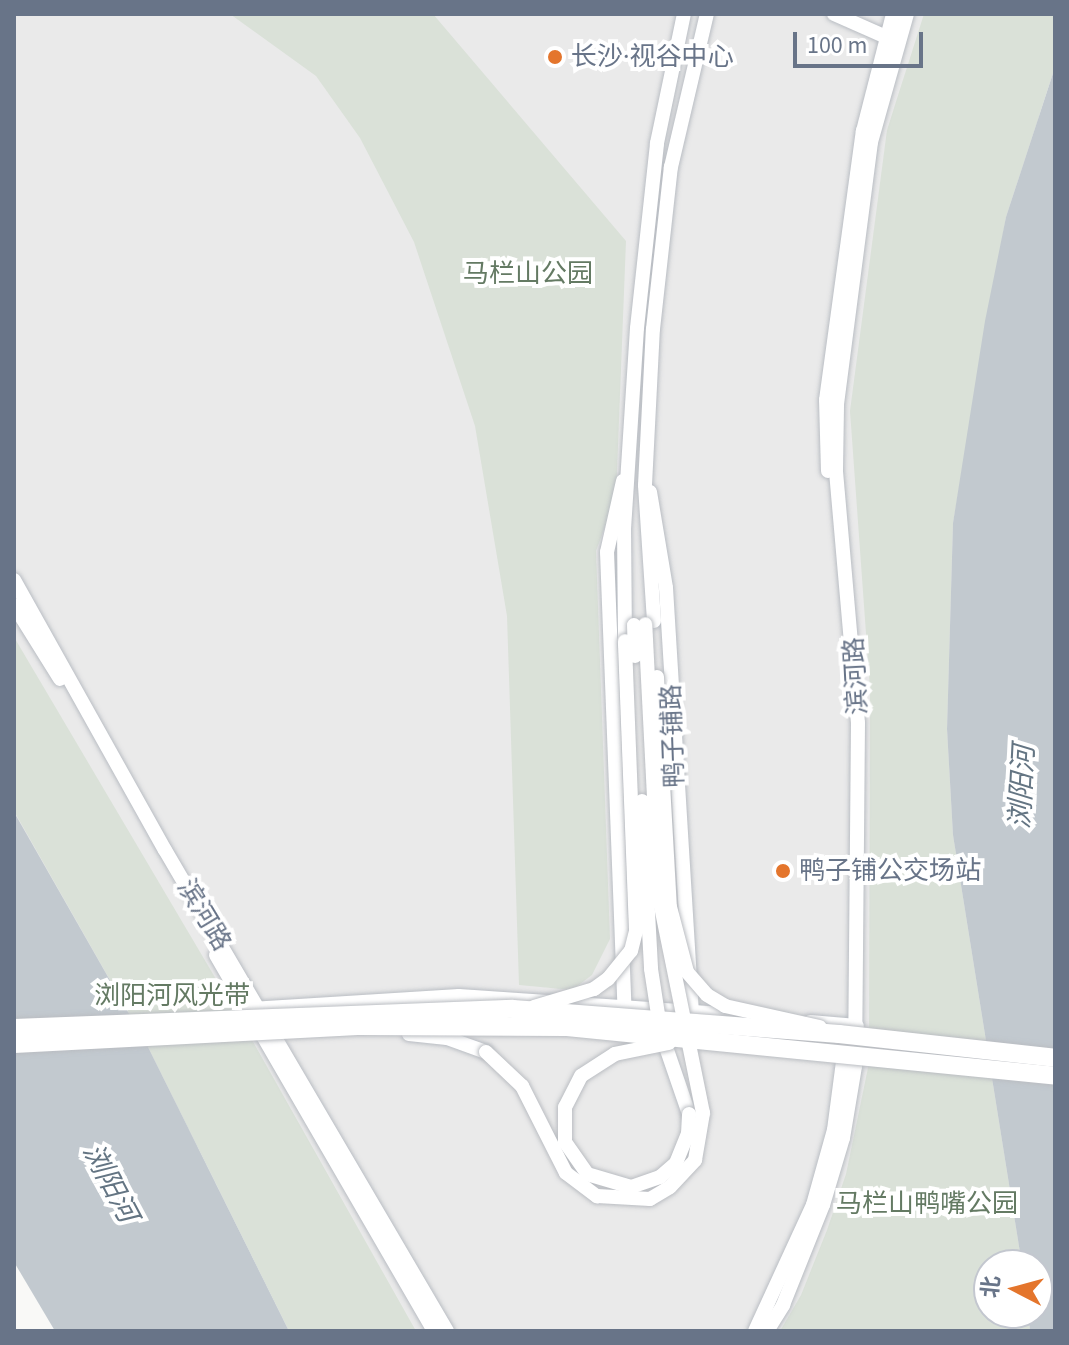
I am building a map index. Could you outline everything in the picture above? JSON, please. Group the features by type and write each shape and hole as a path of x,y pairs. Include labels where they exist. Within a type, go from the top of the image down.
{"highway":[{"path":"14,1028 513,1009 849,1035 1055,1058"},
{"path":"14,1044 333,1027 567,1027 1055,1076"}],"street":[{"path":"513,1009 594,989 620,968 631,951 637,909 625,641 627,465 651,187 684,14"},
{"name":"鸭子铺路","path":"644,623 645,464 669,181 707,14"},
{"path":"834,14 890,39"},
{"name":"滨河路","path":"767,1331 788,1294 832,1178 848,1112 850,716 826,412 863,131 900,15"},
{"name":"鸭子铺路","path":"645,464 666,588 692,1010"},
{"path":"624,1004 607,552 627,465"},
{"path":"626,484 644,623 670,907 687,972 707,995 725,1006 849,1035"},
{"name":"滨河路","path":"14,580 434,1331"},
{"name":"滨河路","path":"14,605 253,1008"},
{"path":"333,1027 447,1038 486,1052 522,1086 566,1173 597,1196 650,1199 684,1175 701,1144 703,1113 659,896 644,623"},
{"path":"644,623 653,981 660,1026 664,1038 667,1050 685,1097 688,1134 676,1163 660,1177 631,1187 587,1174 565,1142 563,1123 572,1091 581,1076 615,1054 643,1046 654,1044 666,1043 825,1052"},
{"path":"253,1008 459,996 692,1010 849,1035"},
{"path":"262,1024 509,1017 849,1035"},
{"name":"滨河路","path":"262,1024 447,1331"},
{"name":"滨河路","path":"755,1331 779,1288 813,1205 834,1130 849,1035"}],"shaded area":[{"path":"14,14 1055,14 1055,67 1040,109 947,729 1020,1249 973,1249 973,1329 1030,1331 289,1331 238,1220 14,812"}],"green space":[{"name":"马栏山公园","path":"230,14 433,14 626,241 616,497 596,551 610,939 592,975 572,990 519,985 507,616 475,426 414,242 360,138 316,76"},
{"name":"马栏山鸭嘴公园","path":"924,14 1055,14 1055,67 1006,217 953,523 947,729 953,835 1019,1249 973,1249 973,1329 1030,1331 780,1331 801,1295 846,1174 869,1063 870,689 850,411 887,130"},
{"name":"浏阳河风光带","path":"14,637 252,1040 416,1331 289,1331 148,1047 14,811"}],"water":[{"name":"浏阳河","path":"1055,67 1055,1331 1030,1331 1053,1329 1053,1249 1019,1249 953,835 947,729 953,523 985,321 1006,217"},
{"name":"浏阳河","path":"14,812 148,1047 289,1331 55,1331 14,1262"}],"place":[{"name":"长沙·视谷中心","path":"555,57"},
{"name":"鸭子铺公交场站","path":"783,871"}]}
